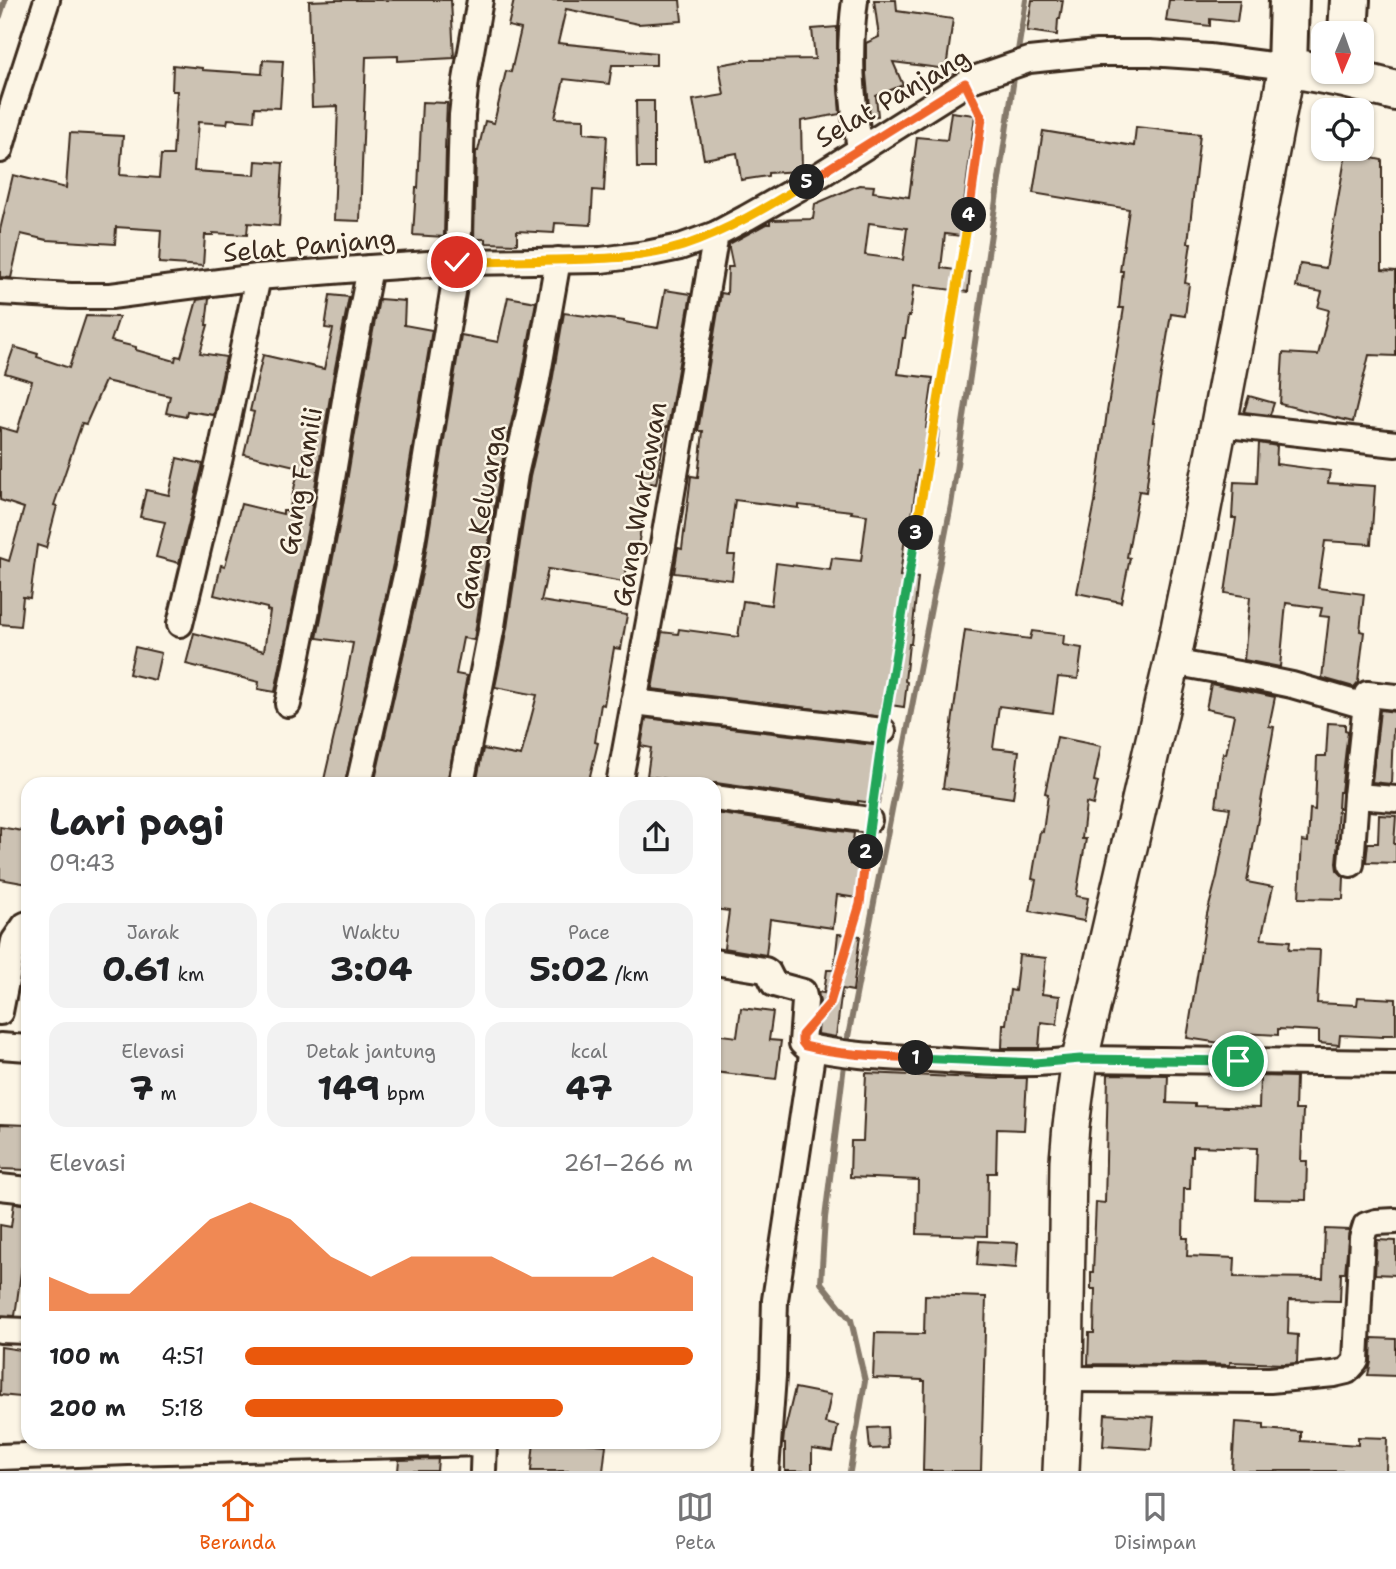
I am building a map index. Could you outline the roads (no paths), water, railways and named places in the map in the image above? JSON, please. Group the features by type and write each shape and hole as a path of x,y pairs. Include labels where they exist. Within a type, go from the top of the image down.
{"highway":[{"path":"1289,0 1287,67 1311,70"},
{"path":"1349,21 1350,0"},
{"path":"1374,84 1396,91"}],"street":[{"path":"0,150 47,0"},
{"path":"361,777 408,567 457,262 462,115 480,0"},
{"path":"855,0 850,61 860,148"},
{"name":"Selat Panjang","path":"0,292 111,296 258,277 370,268 457,262 601,260 646,254 680,247 716,234 792,191 968,82 1029,60 1097,53 1149,53 1287,67"},
{"path":"1061,1471 1068,1161 1080,1059 1172,662 1287,67"},
{"name":"Gang Wartawan","path":"621,777 716,234"},
{"name":"Gang Keluarga","path":"462,777 492,626 515,474 537,379 558,260"},
{"name":"Gang Famili","path":"288,704 326,515 370,268"},
{"path":"180,624 220,457 258,277"},
{"path":"1219,424 1396,444"},
{"path":"1172,662 1292,685 1365,706"},
{"path":"1351,864 1367,694 1396,697"},
{"path":"634,702 883,731"},
{"path":"1356,796 1396,799"},
{"path":"721,798 869,820"},
{"path":"0,1012 14,941 21,930"},
{"path":"721,963 765,970 774,984 803,992 816,1045 775,1300 766,1471"},
{"path":"816,1045 866,1056 1035,1063 1080,1059 1396,1063"},
{"path":"0,1046 21,1048"},
{"path":"0,1188 21,1189"},
{"path":"1065,1379 1270,1380 1347,1371 1356,1361 1362,1238 1366,1224 1396,1221"},
{"path":"0,1330 21,1331"},
{"path":"0,1457 247,1449"},
{"path":"483,1471 484,1449"}],"waterway":[{"path":"0,16 5,0"},
{"path":"1017,57 1026,0"},
{"path":"846,1047 951,505 1015,71"},
{"path":"845,1057 825,1218 821,1283 851,1320 865,1381 850,1471"}]}
